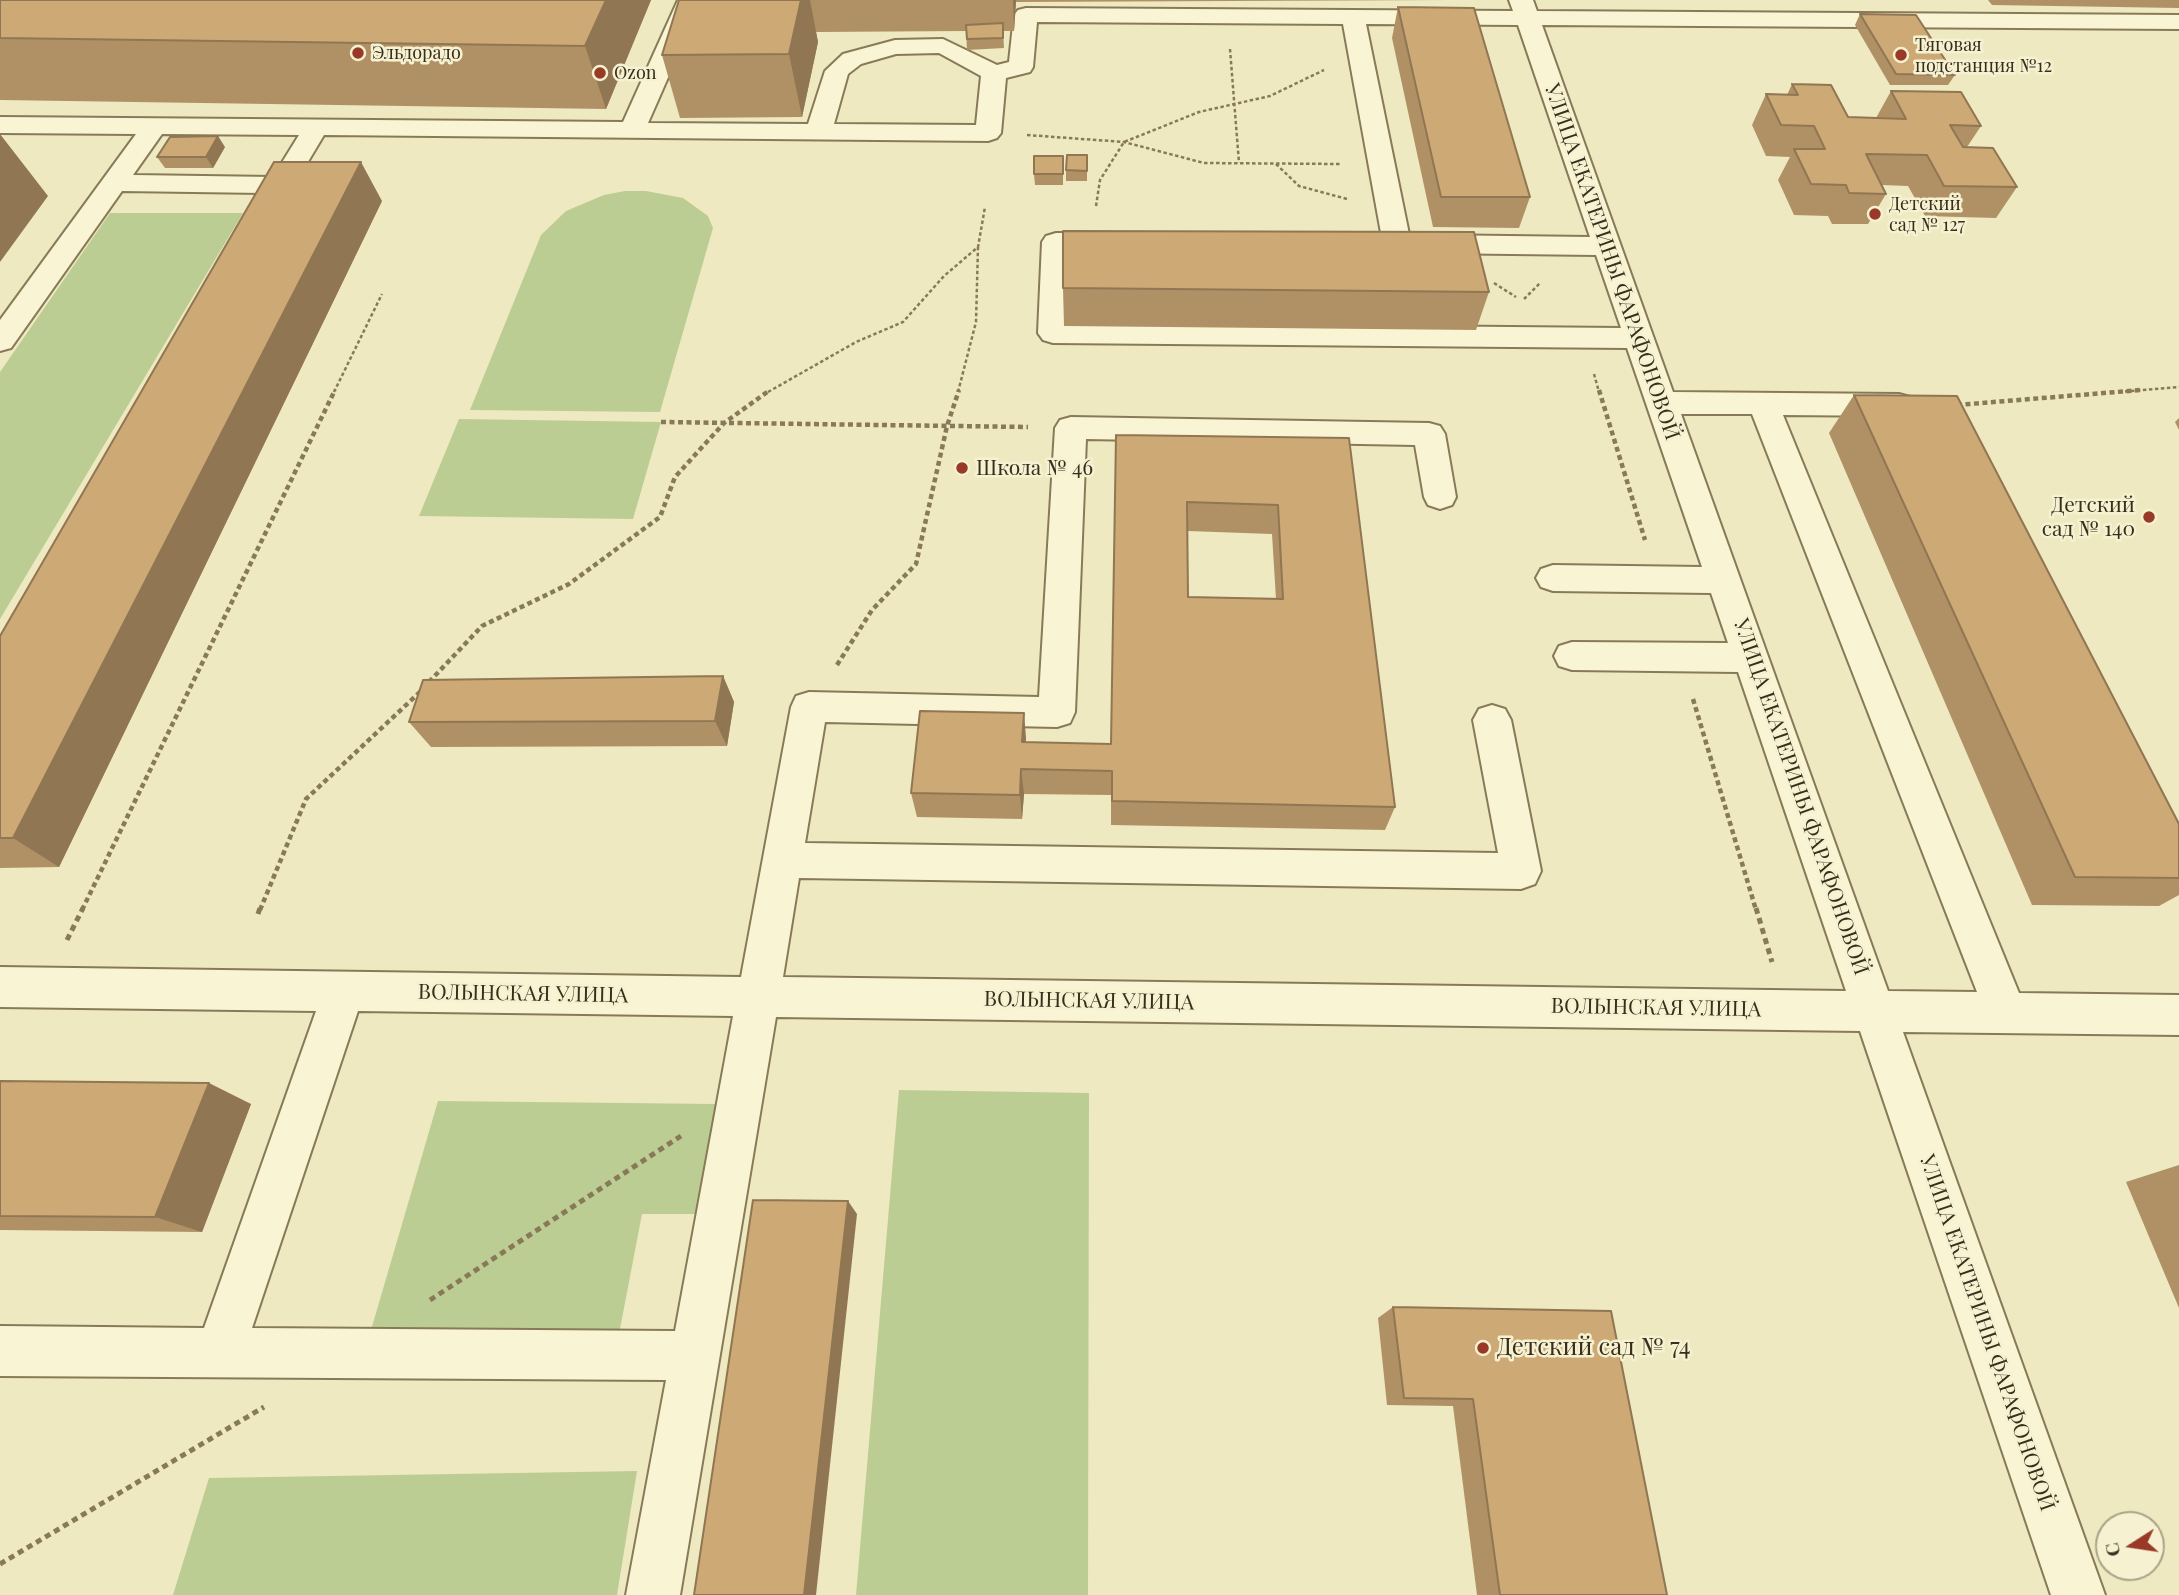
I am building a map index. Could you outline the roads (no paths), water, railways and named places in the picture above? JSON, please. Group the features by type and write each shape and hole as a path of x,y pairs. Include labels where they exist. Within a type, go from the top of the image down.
{"street":[{"path":"632,130 690,0"},
{"path":"1973,0 1988,21"},
{"path":"820,131 836,71 852,58 895,47 943,46 994,73 1021,67 1026,15 1353,17 1524,9 1988,21 2179,22"},
{"name":"УЛИЦА ЕКАТЕРИНЫ ФАРАФОНОВОЙ","path":"1524,9 2078,1595"},
{"path":"1353,17 1389,203 1383,244 1607,246"},
{"path":"0,125 988,133 994,73"},
{"path":"0,341 155,126"},
{"path":"253,233 316,128"},
{"path":"114,183 282,185"},
{"path":"1147,242 1056,242 1053,333 1638,338"},
{"path":"1662,402 1954,405"},
{"path":"1763,404 2006,1013"},
{"path":"653,1595 810,707 1057,712 1071,428 1429,434 1440,496"},
{"path":"1553,578 1724,580"},
{"path":"1572,656 1752,658"},
{"path":"783,860 1521,872 1492,720"},
{"name":"ВОЛЫНСКАЯ УЛИЦА","path":"0,987 2179,1015"},
{"path":"219,1354 344,991"},
{"path":"0,1351 695,1356"}],"place":[{"name":"Эльдорадо","path":"358,53"},
{"name":"Тяговая подстанция №12","path":"1901,55"},
{"name":"Ozon","path":"600,73"},
{"name":"Детский сад № 127","path":"1875,214"},
{"name":"Школа № 46","path":"962,468"},
{"name":"Детский сад № 140","path":"2149,517"},
{"name":"Детский сад № 74","path":"1483,1348"}]}
